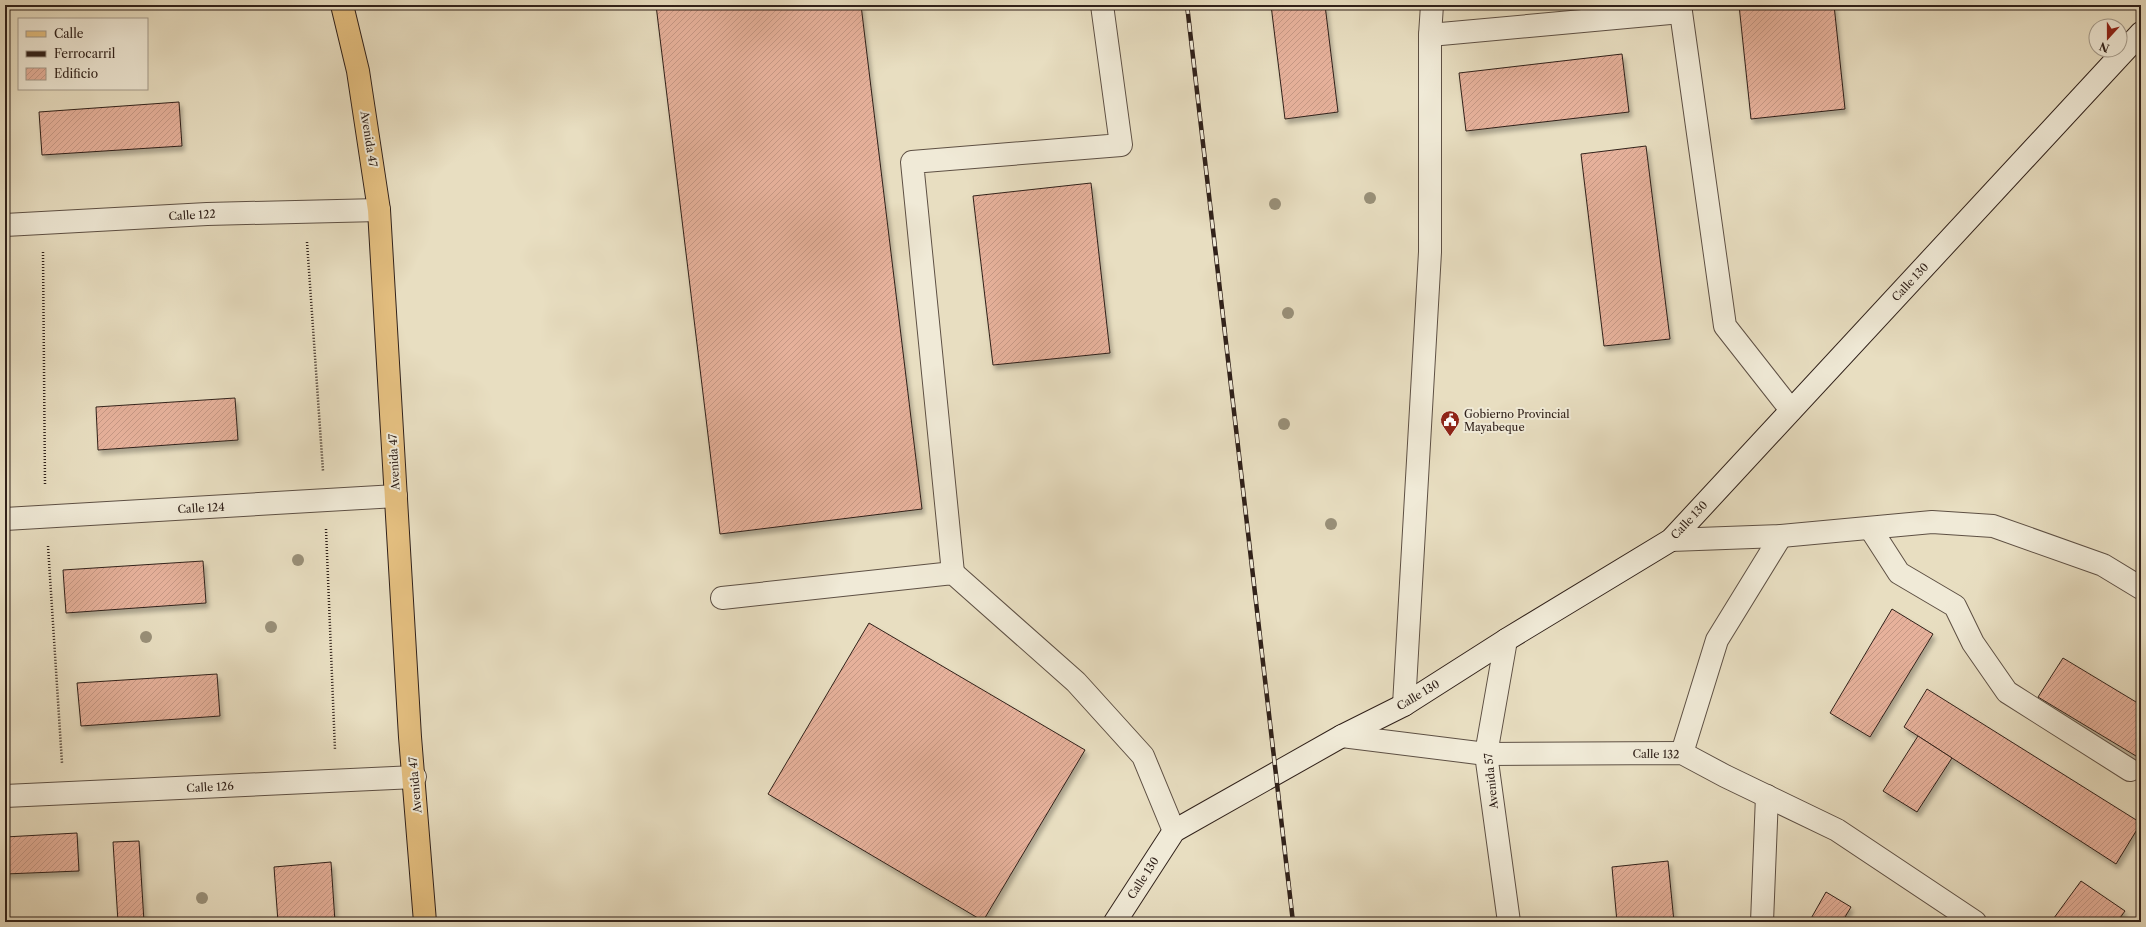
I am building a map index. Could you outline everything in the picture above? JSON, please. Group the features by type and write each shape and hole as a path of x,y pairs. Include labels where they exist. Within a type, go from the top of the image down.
{"main road":[{"name":"Avenida 47","path":"342,5 358,71 379,210 410,737 415,777 425,922"}],"street":[{"path":"1102,5 1121,145 912,162 953,573 1076,682 1143,756 1174,831"},
{"path":"1404,705 1430,252 1430,35 1432,5"},
{"path":"1430,35 1681,8 1725,326 1791,410"},
{"name":"Calle 130","path":"1115,922 1174,831 1342,736 1404,705 1506,640 1671,540 2141,33"},
{"name":"Calle 122","path":"5,226 207,214 379,210"},
{"name":"Calle 124","path":"5,519 396,496"},
{"path":"1671,540 1781,536 1932,522 1993,526 2103,565 2141,588"},
{"path":"1870,528 1899,573 1956,606 1973,643 2007,692 2130,770"},
{"path":"1682,753 1717,640 1781,536"},
{"path":"722,598 953,573"},
{"name":"Avenida 57","path":"1506,640 1486,754 1509,922"},
{"name":"Calle 132","path":"1342,736 1486,754 1682,753 1837,830 1975,922"},
{"name":"Calle 126","path":"5,796 415,777"},
{"path":"1762,922 1766,796"}],"building":[{"path":"656,5 861,5 922,509 720,534"},
{"path":"1271,5 1325,5 1338,112 1285,119"},
{"path":"1739,5 1834,5 1845,109 1751,119"},
{"path":"1622,54 1629,112 1466,131 1459,73"},
{"path":"179,102 182,146 42,155 39,112"},
{"path":"1646,146 1670,339 1604,346 1581,154"},
{"path":"1091,183 1110,353 993,365 973,196"},
{"path":"235,398 238,440 98,450 96,407"},
{"path":"203,561 206,603 66,613 63,570"},
{"path":"1892,609 1933,634 1870,737 1830,713"},
{"path":"869,623 1085,750 983,921 768,794"},
{"path":"2063,658 2141,705 2141,759 2038,697"},
{"path":"217,674 220,716 81,726 77,683"},
{"path":"1927,689 2141,823 2116,864 1904,727"},
{"path":"1918,736 1952,758 1917,812 1883,791"},
{"path":"77,833 79,871 5,874 5,837"},
{"path":"139,841 144,922 118,922 113,842"},
{"path":"1668,861 1674,922 1617,922 1612,867"},
{"path":"331,862 335,922 278,922 274,867"},
{"path":"2081,881 2125,911 2117,922 2051,922"},
{"path":"1826,892 1851,907 1842,922 1809,922"}],"railway":[{"path":"1187,5 1293,922"}],"place":[{"name":"Gobierno Provincial Mayabeque","path":"1450,437"}]}
